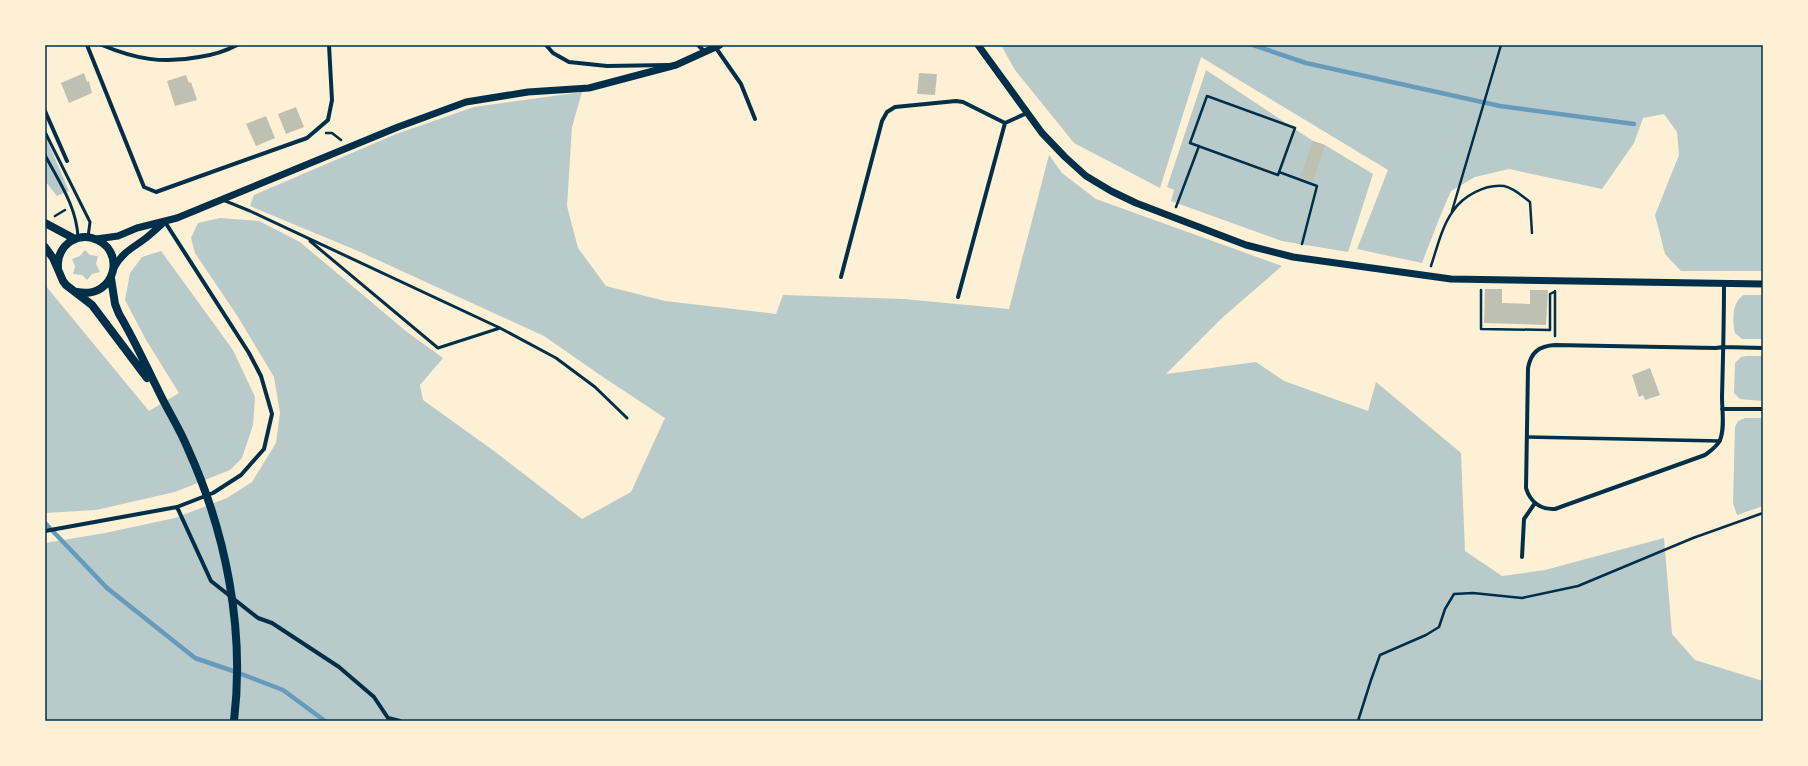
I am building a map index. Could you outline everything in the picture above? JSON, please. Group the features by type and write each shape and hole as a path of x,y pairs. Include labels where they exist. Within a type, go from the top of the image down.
{"main road":[{"path":"45,223 76,239"},
{"path":"60,275 58,265 60,254 66,245 76,239 92,238 108,249 113,258 114,268 111,278 105,285 95,292 83,293 71,289"},
{"path":"45,247 53,258 66,285 86,299 98,311 160,394"},
{"path":"111,278 115,304 119,314 177,426 198,472 220,540 229,581 236,648 234,721"}],"street":[{"path":"87,45 144,187 156,192 307,138 328,120 332,100 329,45"},
{"path":"102,45 127,54 169,61 221,53 237,45"},
{"path":"546,45 553,53 569,62 607,66 676,65"},
{"path":"698,45 705,52"},
{"path":"978,45 1042,133 1086,176 1111,191 1136,203 1246,245 1293,257 1451,279 1763,284"},
{"path":"92,238 118,236 137,228 165,222 223,200 398,126 466,102 528,92 589,88 676,65 718,46 741,84 755,119"},
{"path":"841,277 882,121 886,112 895,107 956,101 963,102 1005,123"},
{"path":"45,111 67,161"},
{"path":"1005,123 1027,113"},
{"path":"958,297 1005,123"},
{"path":"114,268 127,250 145,239 165,222"},
{"path":"45,530 177,507 213,493 241,475 264,449 272,414 261,376 249,353 165,222"},
{"path":"1724,284 1723,347 1722,409 1720,441 1714,449 1704,455 1556,509 1543,508 1534,504 1528,495 1526,488 1528,368 1530,360 1538,349 1545,346 1555,345 1716,348 1723,347 1763,348"},
{"path":"1722,409 1763,410"},
{"path":"1527,437 1720,441"},
{"path":"1522,557 1524,519 1534,504"},
{"path":"177,507 211,581 258,618 272,623 339,667 374,697 388,718 400,721"}],"lane":[{"path":"45,132 90,222 92,238"},
{"path":"45,155 72,206 77,226 76,239"},
{"path":"223,200 250,211 500,328 556,358 595,387 627,418"},
{"path":"306,238 438,348 500,328"}],"path":[{"path":"1427,276 1451,214 1501,45"},
{"path":"1207,96 1295,128 1279,172 1278,175 1190,142 1207,96"},
{"path":"307,138 323,133 332,134 351,146"},
{"path":"1172,217 1199,146"},
{"path":"1279,172 1317,186 1302,244"},
{"path":"1451,214 1461,202 1474,192 1487,187 1504,186 1519,193 1530,202 1532,233"},
{"path":"1481,279 1481,329 1550,330 1550,294 1556,290"},
{"path":"1555,280 1555,345"},
{"path":"1358,721 1380,656 1426,635 1439,627 1445,609 1454,594 1473,593 1522,598 1578,586 1693,538 1763,514"}],"shaded area":[{"path":"1001,45 1763,45 1763,271 1681,271 1665,254 1655,215 1679,155 1677,132 1664,114 1643,118 1634,143 1602,189 1509,169 1475,177 1451,191 1422,263 1357,249 1388,170 1201,57 1160,188 1074,143 1015,70"},
{"path":"1206,70 1313,141 1325,145 1373,174 1348,252 1282,241 1171,201 1174,190 1167,187"},
{"path":"582,92 572,127 567,206 578,248 606,286 665,301 776,314 783,295 904,299 1009,309 1049,155 1062,173 1096,199 1282,266 1223,317 1166,374 1256,362 1284,381 1368,411 1376,382 1461,453 1465,551 1502,576 1545,570 1664,538 1672,634 1695,660 1763,681 1763,721 45,721 45,543 105,533 175,518 227,498 252,482 276,443 280,413 274,377 238,317 195,253 191,238 198,223 220,218 259,221 300,242 407,332 443,358 420,385 423,400 494,451 582,519 631,492 665,418 544,336 358,251 250,206 254,195 396,134 474,107"},
{"path":"45,135 69,191 57,196 45,181"},
{"path":"85,250 90,255 98,256 96,264 100,272 92,274 87,280 82,275 73,274 75,266 72,259 80,256"},
{"path":"161,251 233,350 255,397 253,425 242,458 230,470 175,492 96,510 45,513 45,285 149,411 179,393 146,340 125,300 130,273 142,257"},
{"path":"1744,295 1763,295 1763,339 1742,339 1735,333 1733,317 1735,306"},
{"path":"1763,356 1763,401 1740,399 1734,393 1735,363 1741,357"},
{"path":"1745,418 1763,418 1763,506 1737,515 1733,503 1735,427 1738,421"}],"building":[{"path":"84,73 87,82 89,81 92,93 69,103 61,83"},
{"path":"919,73 937,74 935,95 917,94"},
{"path":"186,75 189,83 191,82 197,100 175,106 167,81"},
{"path":"296,107 304,127 286,134 278,114"},
{"path":"266,116 275,138 256,146 246,124"},
{"path":"1313,141 1325,145 1313,181 1300,177"},
{"path":"1485,289 1502,289 1502,303 1530,304 1530,290 1548,290 1546,325 1484,323"},
{"path":"1650,368 1660,395 1645,400 1643,395 1639,397 1632,375"}],"waterway":[{"path":"1253,45 1306,63 1500,106 1634,124"},
{"path":"45,523 107,588 195,658 283,690 325,721"}]}
